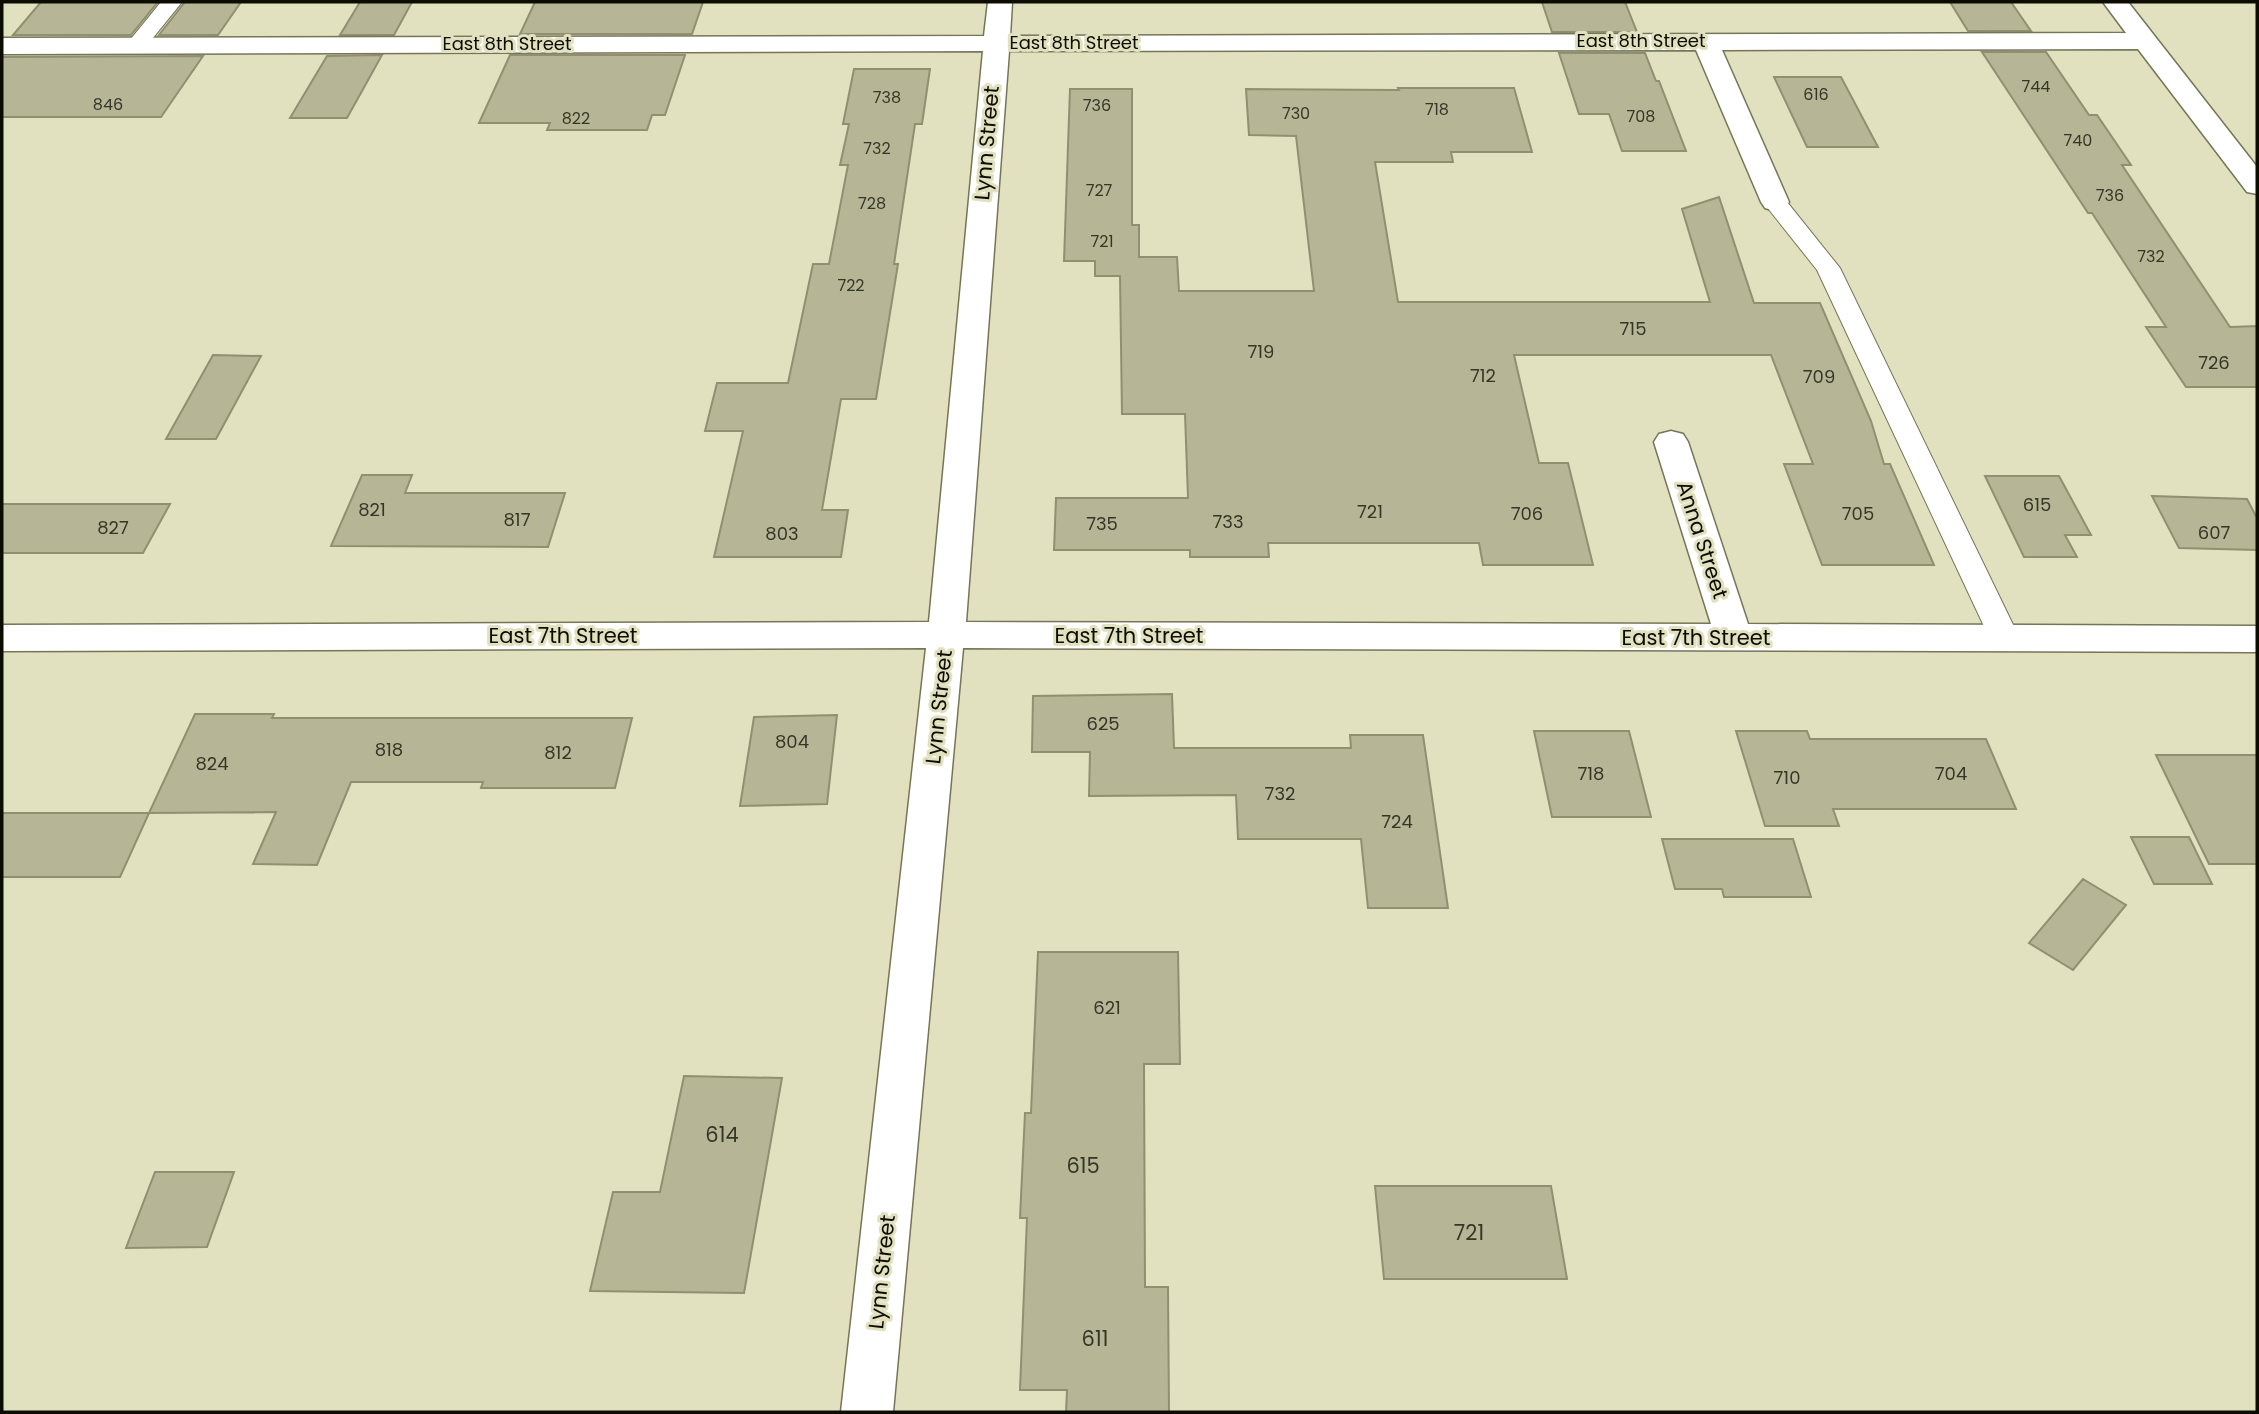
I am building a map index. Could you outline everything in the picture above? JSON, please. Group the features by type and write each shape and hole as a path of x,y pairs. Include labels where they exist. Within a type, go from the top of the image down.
{"street":[{"name":"Lynn Street","path":"867,1412 946,635 1000,2"},
{"path":"2115,2 2257,186"},
{"path":"1705,41 1775,202"},
{"name":"East 8th Street","path":"2,46 2145,41"},
{"name":"Anna Street","path":"1671,442 1734,639"},
{"name":"East 7th Street","path":"2,638 946,635 2257,639"}],"lane":[{"path":"137,45 172,2"},
{"path":"1775,202 1828,268 2005,639"}],"building":[{"path":"41,2 158,2 131,35 13,35"},
{"path":"185,2 241,2 218,35 159,35"},
{"path":"360,2 412,2 394,35 340,35"},
{"path":"535,2 703,2 692,34 520,34"},
{"path":"1542,2 1625,2 1637,32 1552,32"},
{"path":"1950,2 2011,2 2031,31 1968,31"},
{"path":"1982,52 2046,52 2089,115 2097,115 2131,165 2122,165 2230,327 2257,326 2257,387 2186,387 2146,327 2166,327"},
{"path":"1559,53 1645,53 1656,81 1659,81 1686,151 1622,151 1609,114 1579,114"},
{"path":"382,55 347,118 290,118 327,56"},
{"path":"510,55 685,55 665,115 652,115 647,130 547,130 550,123 479,123"},
{"path":"203,56 161,117 2,117 2,57"},
{"path":"854,69 930,69 922,124 915,124 894,264 898,264 876,399 841,399 822,510 848,510 841,557 714,557 743,431 705,431 717,383 788,383 813,264 829,264 848,165 840,165 849,124 843,124"},
{"path":"1774,77 1841,77 1878,147 1807,147"},
{"path":"1398,88 1514,88 1532,152 1451,152 1453,162 1375,162 1398,302 1710,302 1682,209 1719,197 1754,303 1820,303 1871,421 1884,464 1890,464 1934,565 1822,565 1784,464 1813,464 1771,355 1514,355 1539,463 1568,463 1593,565 1483,565 1479,543 1268,543 1269,557 1190,557 1190,550 1054,550 1056,498 1188,498 1185,414 1122,414 1120,276 1095,276 1095,261 1064,261 1070,89 1132,89 1132,225 1139,225 1139,257 1177,257 1179,291 1314,291 1296,136 1249,135 1246,89 1399,90"},
{"path":"213,355 261,356 216,439 166,439"},
{"path":"362,475 412,475 405,493 565,493 548,547 331,546"},
{"path":"1985,476 2059,476 2091,535 2065,535 2077,557 2024,557"},
{"path":"2152,496 2247,499 2257,518 2257,550 2179,548"},
{"path":"2,504 170,504 143,553 2,553"},
{"path":"1172,694 1174,748 1351,748 1350,735 1423,735 1448,908 1368,908 1361,839 1238,839 1236,795 1089,796 1090,752 1032,752 1033,696"},
{"path":"195,714 274,714 272,718 632,718 615,788 481,788 483,782 351,782 317,865 253,864 276,812 149,813"},
{"path":"837,715 827,804 740,806 754,717"},
{"path":"1534,731 1629,731 1651,817 1552,817"},
{"path":"1736,731 1807,731 1810,739 1986,739 2016,809 1833,809 1839,826 1765,826"},
{"path":"2156,755 2257,755 2257,864 2209,864"},
{"path":"2,813 149,813 120,877 2,877"},
{"path":"2131,837 2189,837 2212,884 2154,884"},
{"path":"1662,839 1793,839 1811,897 1724,897 1722,889 1675,889"},
{"path":"2083,879 2126,905 2073,970 2029,943"},
{"path":"1038,952 1178,952 1180,1064 1144,1064 1145,1287 1168,1287 1169,1412 1066,1412 1067,1390 1020,1390 1027,1218 1020,1218 1025,1113 1031,1113"},
{"path":"684,1076 782,1078 744,1293 590,1291 613,1192 660,1192"},
{"path":"155,1172 234,1172 207,1247 126,1248"},
{"path":"1375,1186 1551,1186 1567,1279 1384,1279"}]}
